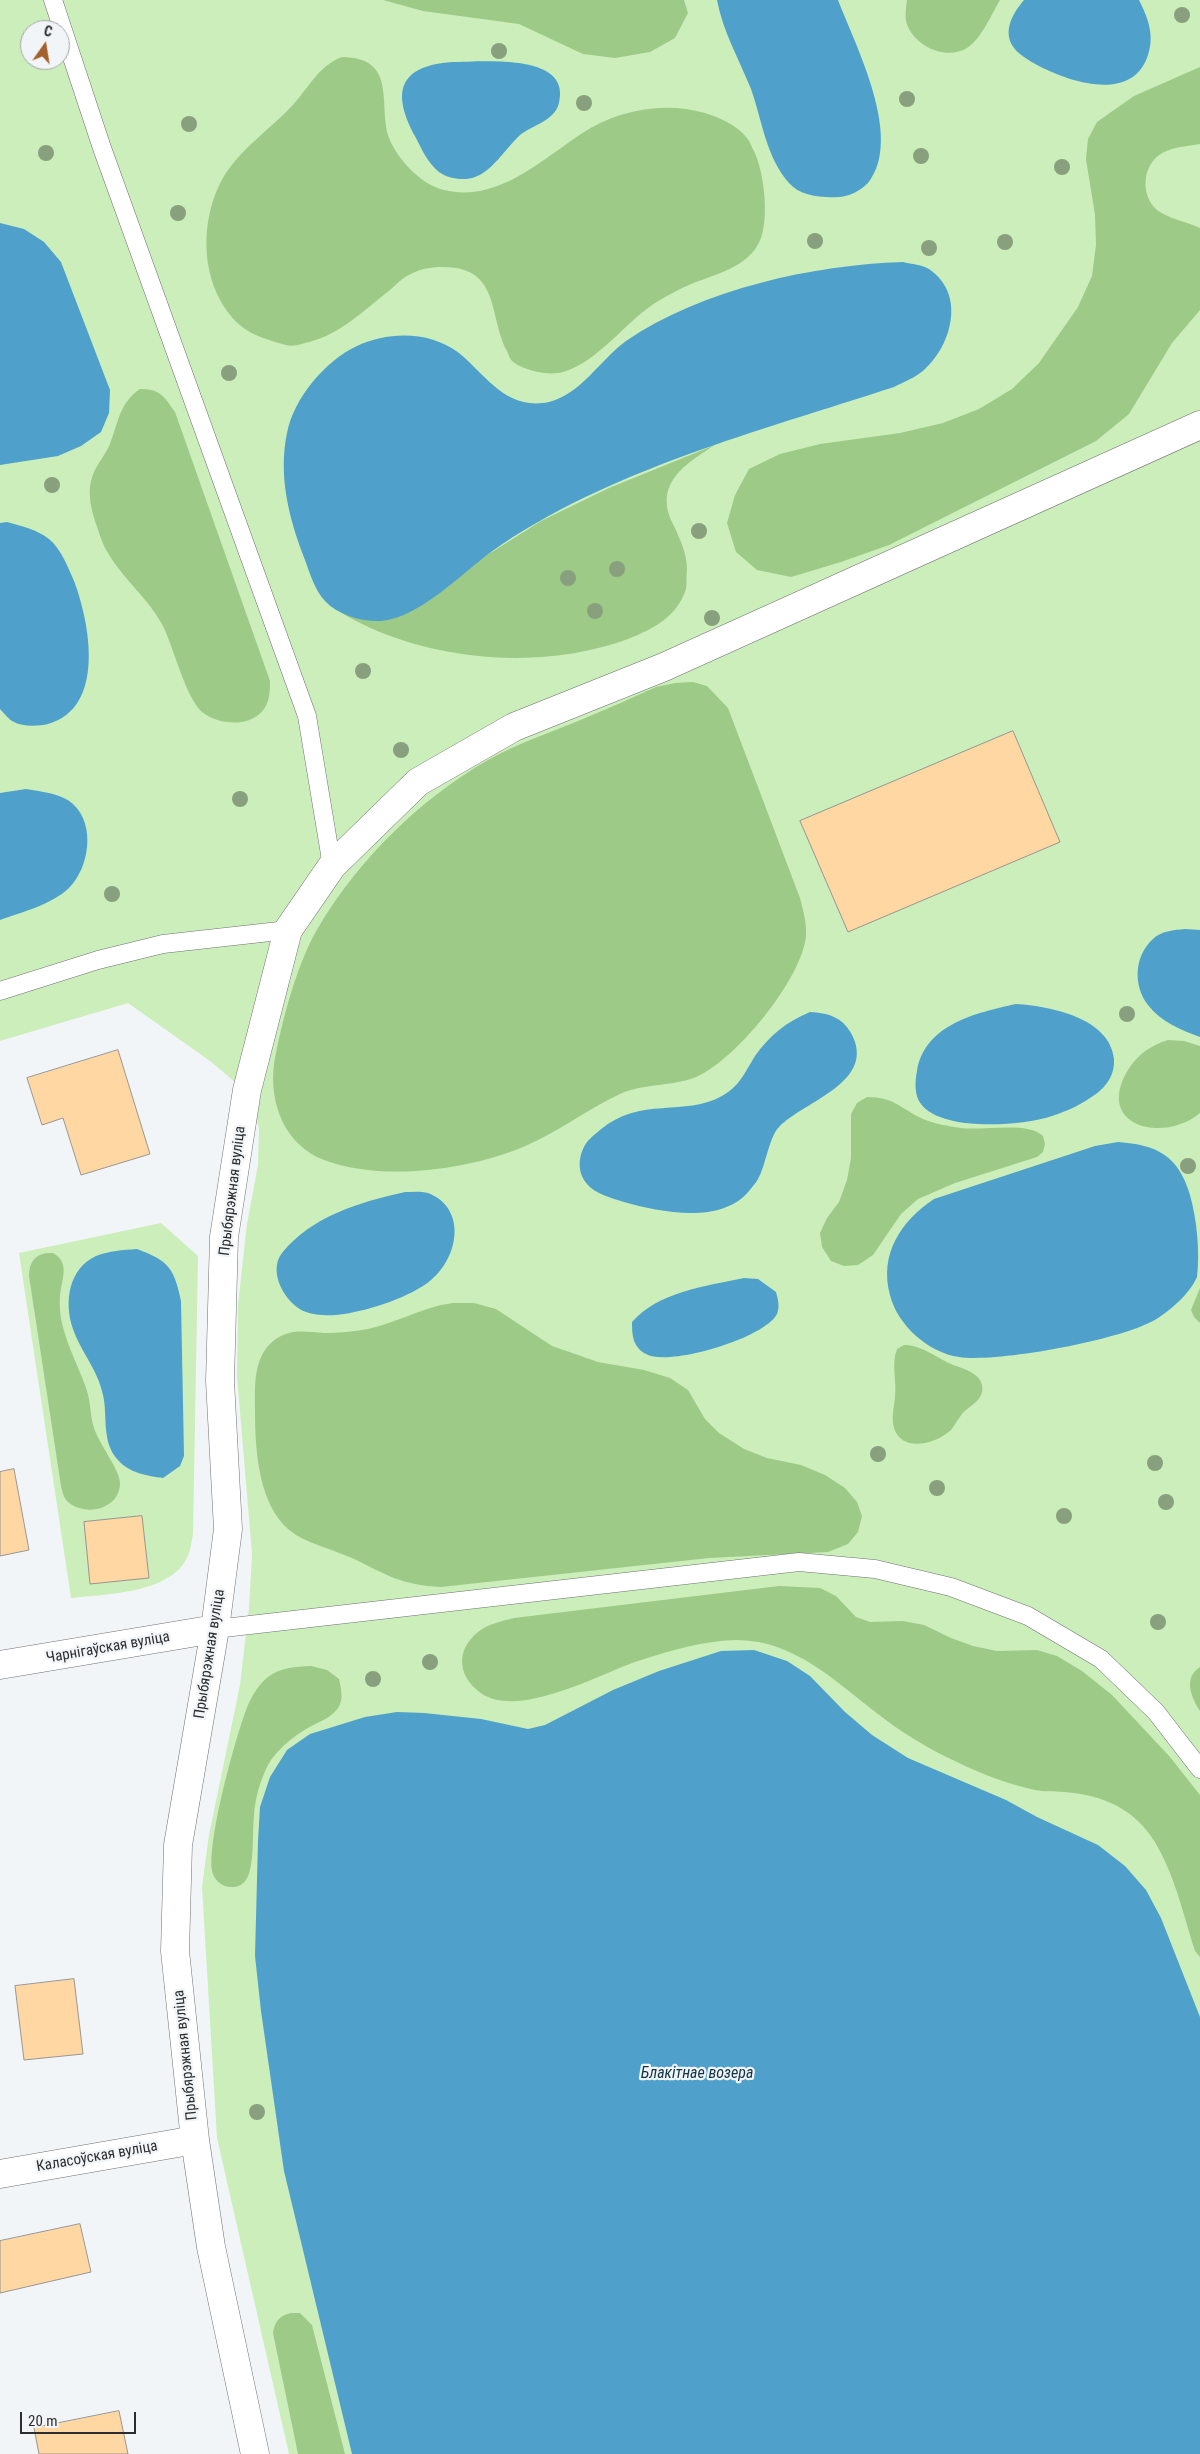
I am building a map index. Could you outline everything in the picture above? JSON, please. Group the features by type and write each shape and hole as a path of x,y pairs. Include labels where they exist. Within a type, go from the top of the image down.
{"street":[{"name":"Прыбярэжная вуліца","path":"255,2454 210,2247 195,2140 175,1951 178,1845 215,1629 228,1529 220,1382 224,1237 247,1090 288,930 332,866 418,782 514,727 664,668 1200,425"},
{"name":"Чарнігаўская вуліца","path":"0,1665 215,1629"},
{"name":"Каласоўская вуліца","path":"0,2174 195,2140"}],"lane":[{"path":"53,0 102,148 307,716 332,866"},
{"path":"0,991 98,960 163,944 288,930"},
{"path":"215,1629 799,1562 875,1569 951,1587 1028,1616 1101,1659 1156,1712 1200,1768"}],"green space":[{"path":"0,0 1200,0 1200,2454 289,2454 217,2138 202,1887 209,1835 240,1685 249,1608 252,1554 237,1376 238,1305 247,1224 258,1165 259,1129 254,1107 235,1082 210,1061 128,1003 0,1041"},
{"path":"383,0 684,0 688,13 675,38 650,52 615,58 583,54 519,24 423,11"},
{"path":"907,0 1000,0 982,32 972,44 967,48 951,53 934,50 926,46 913,34 906,20"},
{"path":"342,57 359,59 371,65 378,73 384,95 388,135 396,152 418,176 435,187 444,190 482,191 500,185 534,167 595,126 625,114 657,108 673,108 689,109 721,119 742,133 758,160 763,182 765,206 761,238 756,248 740,263 660,300 648,308 589,359 563,372 545,373 532,371 512,361 502,339 487,289 470,272 456,268 438,267 414,272 406,276 352,320 321,338 289,346 257,335 241,326 227,311 216,292 210,272 207,251 207,229 211,208 218,188 235,161 291,107 326,66"},
{"path":"1200,67 1200,144 1176,148 1162,153 1155,158 1147,172 1146,189 1152,204 1157,210 1200,228 1200,310 1172,343 1129,414 1096,441 889,545 841,562 791,577 757,570 736,552 727,523 735,495 749,469 780,454 820,444 900,433 943,423 979,409 1012,389 1039,363 1078,307 1092,276 1096,245 1095,215 1086,159 1088,139 1097,122 1134,96"},
{"path":"140,389 152,390 161,394 175,412 270,681 266,707 251,719 241,722 220,721 202,712 196,705 185,684 163,626 151,607 114,562 104,546 95,521 90,496 92,476 110,444 124,407 133,394"},
{"path":"715,445 683,468 670,486 667,497 668,510 686,558 686,589 682,599 663,621 637,635 593,649 557,656 519,658 481,656 443,651 407,642 372,629 340,612 360,618 492,552 541,521 609,488"},
{"path":"693,682 707,686 728,708 800,898 806,926 802,954 793,974 764,1017 747,1037 712,1068 696,1077 638,1088 620,1094 536,1141 501,1155 476,1162 451,1167 398,1172 372,1170 347,1167 324,1160 310,1153 299,1144 282,1121 274,1094 274,1064 281,1031 291,994 310,942 334,903 371,855 392,833 438,793 499,754 656,687"},
{"path":"1168,1040 1184,1041 1200,1046 1200,1113 1185,1122 1168,1127 1152,1128 1137,1124 1126,1116 1120,1105 1120,1089 1128,1070 1136,1059 1150,1048"},
{"path":"867,1097 891,1101 923,1119 942,1125 970,1129 1005,1127 1036,1131 1043,1136 1045,1144 1043,1152 1037,1157 955,1183 918,1199 901,1214 873,1255 858,1265 844,1266 831,1261 822,1247 820,1233 827,1218 839,1202 847,1180 851,1158 851,1114 857,1103"},
{"path":"161,1223 198,1256 193,1533 189,1553 181,1567 170,1577 155,1584 120,1593 71,1598 19,1253"},
{"path":"53,1253 62,1262 64,1272 60,1302 64,1329 87,1391 94,1428 113,1464 120,1483 114,1500 107,1505 91,1510 73,1506 66,1500 61,1486 29,1276 32,1261 35,1258 42,1254"},
{"path":"1200,1288 1200,1323 1194,1317 1191,1310"},
{"path":"453,1303 474,1303 496,1309 552,1346 598,1362 644,1370 670,1378 688,1390 705,1419 719,1433 744,1449 767,1458 801,1465 825,1475 845,1488 857,1502 862,1516 858,1532 848,1544 828,1552 709,1558 441,1587 415,1584 395,1578 296,1535 283,1524 274,1511 266,1495 258,1461 255,1426 255,1383 258,1366 265,1350 278,1338 290,1333 334,1333 374,1328 430,1308"},
{"path":"904,1345 917,1347 968,1370 981,1381 982,1385 979,1398 962,1414 951,1430 937,1439 920,1444 904,1441 898,1436 893,1424 894,1361 897,1349"},
{"path":"779,1586 820,1588 836,1596 856,1617 870,1622 903,1621 924,1625 973,1646 997,1651 1037,1650 1057,1656 1082,1671 1112,1695 1170,1757 1200,1795 1200,1957 1195,1951 1174,1883 1159,1849 1139,1822 1123,1809 1094,1797 1025,1788 985,1775 926,1746 878,1714 830,1676 796,1655 778,1647 759,1642 738,1640 700,1644 638,1661 556,1693 533,1699 512,1701 493,1699 477,1690 470,1683 463,1669 463,1653 471,1639 486,1627 505,1620"},
{"path":"311,1666 327,1670 339,1679 342,1694 340,1705 331,1716 307,1728 288,1741 271,1760 258,1790 255,1803 252,1858 249,1874 242,1884 228,1887 219,1883 213,1874 211,1861 213,1841 223,1790 248,1705 259,1686 273,1674 288,1668"},
{"path":"1200,1667 1200,1711 1194,1700 1190,1682 1195,1671"},
{"path":"291,2313 300,2313 312,2325 345,2454 298,2454 273,2333 278,2320"}],"water":[{"path":"717,0 838,0 865,67 879,118 881,142 878,164 865,186 846,196 825,197 812,195 799,191 781,173 770,150 751,89 727,34"},
{"path":"1024,0 1139,0 1146,15 1151,36 1147,58 1139,72 1127,80 1114,84 1082,82 1039,66 1017,51 1010,39 1009,27 1011,21"},
{"path":"452,62 521,63 539,68 552,75 559,87 559,103 552,115 522,134 487,170 475,177 466,179 447,176 439,172 432,165 416,138 403,108 402,95 404,85 410,76 420,69"},
{"path":"0,223 24,229 44,242 61,262 110,390 109,413 101,432 81,446 58,456 0,465"},
{"path":"903,262 929,269 941,279 948,292 951,305 951,320 948,334 942,347 934,360 914,377 894,387 686,455 634,475 584,498 536,523 491,552 425,604 395,618 374,621 351,617 330,606 318,592 299,545 290,513 284,465 287,433 296,407 313,382 334,361 357,346 369,341 396,336 422,337 448,346 459,353 488,381 509,396 521,401 534,403 549,402 571,392 626,341 656,323 689,307 759,283 796,275 832,268"},
{"path":"7,522 39,533 49,539 57,548 74,581 85,619 89,662 86,683 79,701 66,715 48,724 31,726 18,724 10,720 0,709 0,523"},
{"path":"26,789 57,795 73,804 85,823 87,846 85,858 76,880 62,894 36,907 0,920 0,793"},
{"path":"1172,930 1200,930 1200,1037 1172,1025 1153,1011 1143,997 1138,980 1139,962 1142,954 1153,939"},
{"path":"1016,1004 1061,1011 1090,1024 1102,1033 1110,1045 1114,1059 1112,1075 1104,1087 1080,1104 1039,1120 1003,1124 964,1123 931,1113 921,1104 916,1092 917,1071 922,1055 930,1042 954,1023"},
{"path":"810,1012 823,1013 843,1023 851,1033 857,1050 855,1065 847,1077 834,1089 779,1127 773,1137 761,1173 749,1191 737,1202 707,1212 672,1212 614,1199 599,1193 587,1184 580,1171 580,1158 586,1143 600,1130 615,1120 631,1113 693,1105 708,1102 722,1096 738,1083 755,1056 773,1035 793,1020"},
{"path":"1118,1142 1144,1146 1164,1155 1179,1170 1190,1195 1197,1236 1197,1277 1190,1289 1175,1305 1158,1318 1119,1334 1062,1348 1002,1356 977,1358 948,1354 926,1344 907,1327 894,1306 890,1295 887,1280 888,1266 890,1252 903,1228 922,1208 934,1199 1095,1146"},
{"path":"405,1192 428,1193 440,1200 449,1210 453,1221 455,1234 453,1246 441,1270 431,1280 413,1292 390,1302 344,1314 325,1315 310,1313 292,1302 281,1287 277,1269 282,1253 294,1240 322,1220 338,1212"},
{"path":"137,1249 148,1253 168,1267 176,1281 181,1301 184,1456 180,1466 163,1478 133,1471 122,1464 113,1453 107,1437 101,1386 76,1337 70,1319 69,1298 74,1278 79,1269 96,1256 121,1250"},
{"path":"744,1278 758,1279 776,1292 778,1300 777,1314 769,1323 736,1341 716,1348 674,1357 658,1357 646,1354 638,1348 633,1336 632,1322 655,1304 684,1292"},
{"name":"Блакітнае возера","path":"754,1650 787,1661 810,1676 845,1712 872,1735 908,1758 1006,1800 1037,1817 1098,1845 1125,1866 1146,1890 1161,1918 1200,2017 1200,2454 352,2454 284,2171 261,2011 255,1956 258,1841 260,1807 270,1777 287,1750 310,1734 365,1717 397,1712 424,1713 481,1719 528,1729 545,1725 613,1690 659,1671 721,1651"}],"building":[{"path":"1013,731 1060,842 848,932 800,821"},
{"path":"118,1050 150,1154 81,1175 63,1118 42,1125 27,1078"},
{"path":"14,1469 29,1550 0,1556 0,1472"},
{"path":"142,1516 149,1578 90,1584 84,1522"},
{"path":"74,1979 83,2054 24,2060 15,1986"},
{"path":"80,2224 91,2272 0,2293 0,2241"},
{"path":"119,2411 128,2454 39,2454 34,2428"}]}
